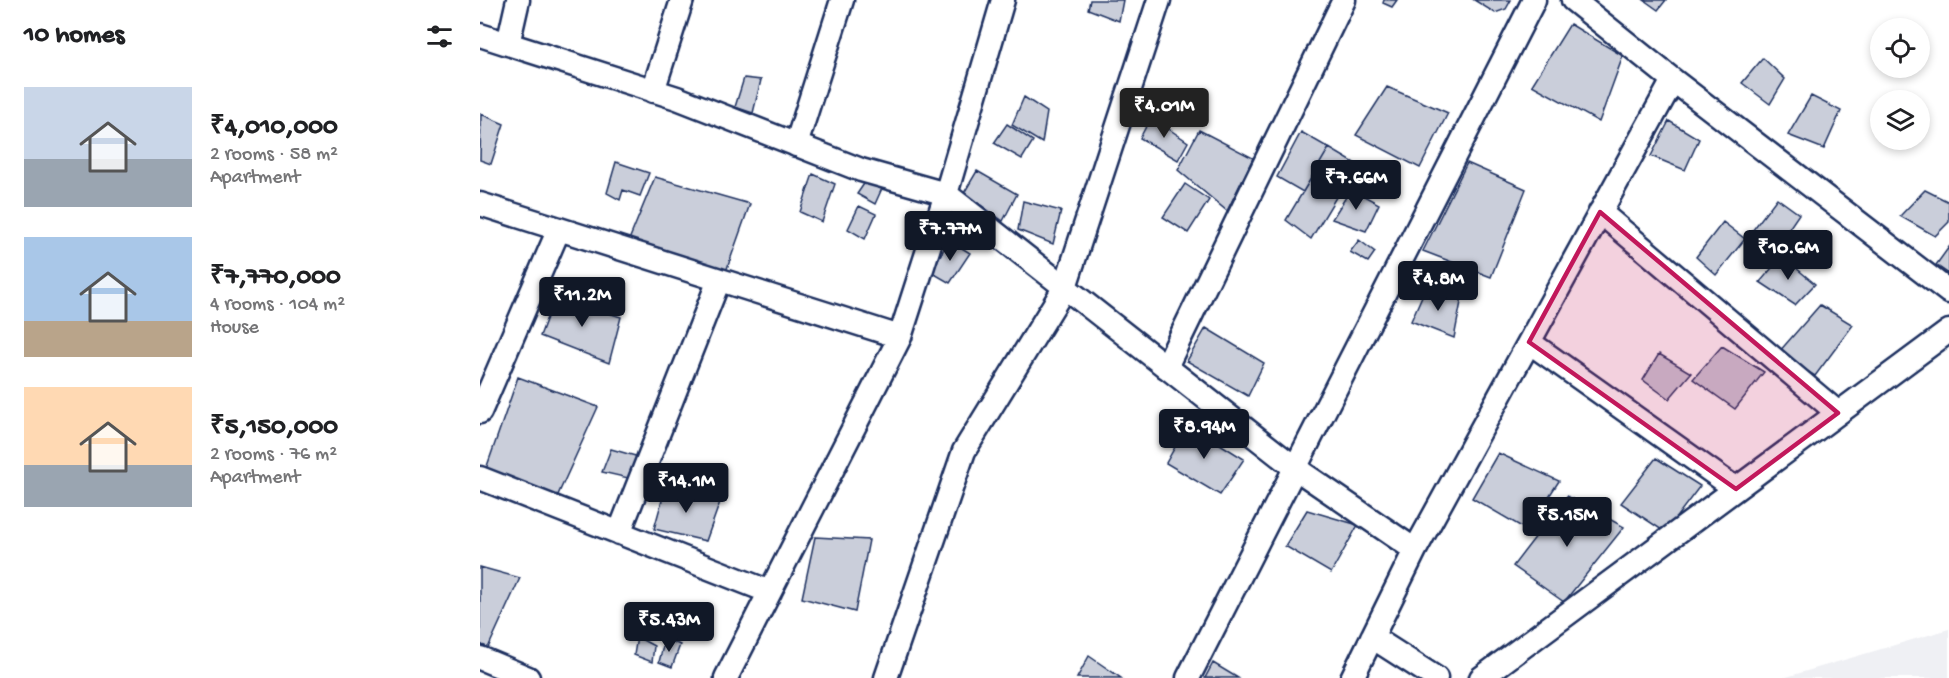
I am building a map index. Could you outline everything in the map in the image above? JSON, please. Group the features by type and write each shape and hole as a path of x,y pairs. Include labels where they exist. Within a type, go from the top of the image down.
{"street":[{"path":"508,44 518,0"},
{"path":"653,91 682,0"},
{"path":"796,145 842,0"},
{"path":"726,678 900,337 946,194 1003,0"},
{"path":"886,678 964,451 1065,288 1159,0"},
{"path":"1166,367 1342,0"},
{"path":"1188,678 1534,0"},
{"path":"1573,0 1673,80 1949,292"},
{"path":"480,35 677,98 861,170 946,194 1295,468 1415,550"},
{"path":"1352,678 1415,550 1673,80"},
{"path":"480,204 900,337"},
{"path":"1600,212 1838,413"},
{"path":"480,412 559,229"},
{"path":"619,533 719,280"},
{"path":"1480,678 1949,332"},
{"path":"1529,342 1736,489"},
{"path":"480,478 770,592"},
{"path":"1372,637 1436,678"},
{"path":"480,658 528,678"}],"highlighted area":[{"path":"1600,212 1838,413 1736,489 1529,342"}],"shaded area":[{"path":"1949,629 1949,678 1783,678"}],"building":[{"path":"1090,0 1123,0 1119,21 1088,9"},
{"path":"1384,0 1397,0 1392,7 1383,3"},
{"path":"1474,0 1511,0 1506,9 1495,13"},
{"path":"1644,0 1666,0 1658,10"},
{"path":"1570,24 1623,56 1599,122 1532,85"},
{"path":"1763,58 1785,79 1770,104 1742,83"},
{"path":"744,78 761,80 753,113 735,107"},
{"path":"1387,87 1448,113 1420,168 1356,135"},
{"path":"1811,96 1841,111 1824,149 1788,135"},
{"path":"1024,97 1047,112 1042,143 1012,125"},
{"path":"481,114 504,124 491,164 480,160"},
{"path":"1151,117 1188,142 1178,160 1140,138"},
{"path":"1669,121 1699,139 1685,170 1651,156"},
{"path":"1007,124 1033,141 1022,159 994,143"},
{"path":"1199,130 1253,158 1227,211 1178,170"},
{"path":"1301,132 1329,148 1303,192 1277,177"},
{"path":"1329,148 1356,164 1311,239 1286,220"},
{"path":"616,162 649,173 640,196 623,190 620,200 607,193"},
{"path":"1467,163 1526,189 1491,277 1423,251"},
{"path":"977,171 1017,194 1003,221 964,193"},
{"path":"813,174 835,184 822,222 800,212"},
{"path":"655,177 750,204 724,277 629,240"},
{"path":"868,178 884,184 875,204 857,194"},
{"path":"1185,184 1209,200 1188,233 1163,217"},
{"path":"1351,189 1379,204 1366,231 1332,219"},
{"path":"1925,190 1949,202 1949,222 1935,236 1900,216"},
{"path":"1777,198 1799,214 1773,252 1749,235"},
{"path":"1023,201 1061,211 1053,244 1018,230"},
{"path":"859,206 876,214 865,239 848,229"},
{"path":"1723,222 1745,239 1716,275 1696,257"},
{"path":"949,240 970,253 950,283 931,272"},
{"path":"1359,240 1375,252 1368,262 1350,252"},
{"path":"1949,247 1949,274 1936,265"},
{"path":"1782,256 1815,284 1795,305 1760,282"},
{"path":"1426,287 1462,297 1454,338 1411,321"},
{"path":"555,296 621,317 609,363 540,336"},
{"path":"1820,305 1853,325 1815,376 1778,353"},
{"path":"1206,328 1264,363 1248,396 1187,361"},
{"path":"1722,346 1764,372 1735,409 1693,379"},
{"path":"1659,354 1691,373 1669,399 1643,380"},
{"path":"518,377 598,407 557,497 486,469"},
{"path":"1188,424 1244,459 1220,495 1166,463"},
{"path":"611,449 639,457 628,478 602,472"},
{"path":"1498,453 1559,481 1527,530 1472,498"},
{"path":"1656,458 1700,486 1665,532 1621,503"},
{"path":"666,486 720,502 706,541 654,529"},
{"path":"1567,496 1624,527 1564,602 1513,566"},
{"path":"1307,510 1358,525 1331,573 1285,546"},
{"path":"815,537 869,540 855,612 802,598"},
{"path":"480,567 520,578 488,648 480,644"},
{"path":"637,637 654,646 652,662 634,655"},
{"path":"665,638 680,645 672,667 659,662"},
{"path":"1089,656 1121,678 1077,678"},
{"path":"1213,663 1238,678 1205,678"}]}
